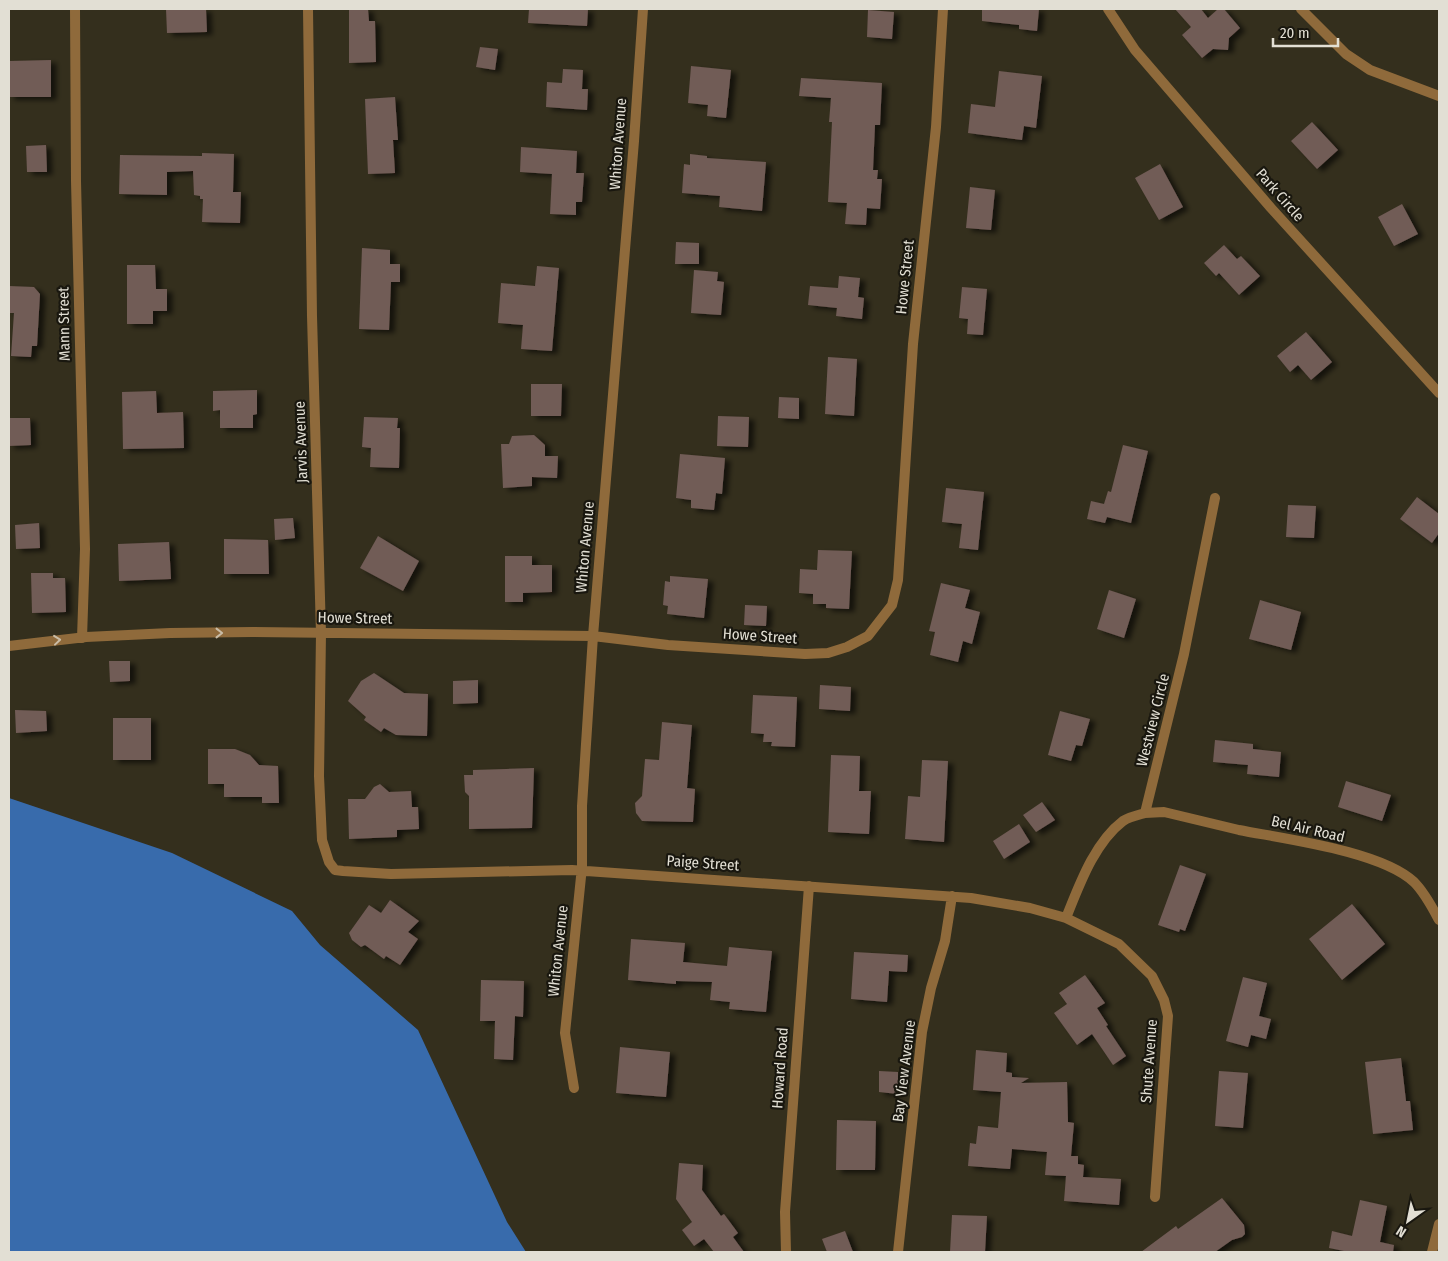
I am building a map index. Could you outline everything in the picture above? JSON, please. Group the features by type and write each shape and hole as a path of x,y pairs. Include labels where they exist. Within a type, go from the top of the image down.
{"street":[{"name":"Mann Street","path":"75,9 77,226 85,549 82,638"},
{"name":"Jarvis Avenue","path":"308,9 314,410 321,633 319,776 322,840 329,862 335,870"},
{"name":"Whiton Avenue","path":"574,1088 565,1033 582,870 582,806 592,636 634,141 643,9"},
{"name":"Howe Street","path":"9,646 82,638 170,633 321,633 592,636 668,645 804,654 828,653 848,647 868,636 892,605 898,580 917,294 936,127 943,9"},
{"name":"Park Circle","path":"1108,9 1135,50 1265,201 1439,393"},
{"path":"1301,9 1346,54 1370,70 1439,96"},
{"name":"Westview Circle","path":"1145,813 1184,654 1215,498"},
{"name":"Bel Air Road","path":"1145,813 1164,812 1322,846 1376,861 1396,870 1414,882 1430,902 1439,920"},
{"path":"1066,918 1081,881 1107,836 1124,819 1145,813"},
{"name":"Paige Street","path":"335,870 391,874 472,870 582,870 952,896 1030,908 1066,918"},
{"name":"Howard Road","path":"786,1252 785,1212 809,886"},
{"name":"Bay View Avenue","path":"898,1252 922,1032 931,988 945,941 952,896"},
{"name":"Shute Avenue","path":"1066,918 1119,944 1152,976 1164,1000 1168,1016 1155,1196"},
{"path":"1432,1252 1439,1224"}],"water":[{"path":"9,798 172,853 292,911 320,945 418,1030 507,1222 526,1252 9,1252"}],"building":[{"path":"166,9 206,9 207,32 167,33"},
{"path":"349,9 368,9 369,21 375,21 376,62 349,63"},
{"path":"529,9 588,9 587,26 528,23"},
{"path":"982,9 1039,9 1037,31 1019,29 1019,25 982,21"},
{"path":"1175,9 1201,9 1208,18 1218,9 1224,9 1240,28 1229,38 1228,50 1213,49 1202,58 1182,35 1191,27"},
{"path":"868,10 894,12 892,39 867,37"},
{"path":"480,47 498,49 495,70 476,67"},
{"path":"51,60 51,97 9,97 9,61"},
{"path":"691,66 731,70 726,118 707,116 708,105 688,103"},
{"path":"563,69 583,70 582,89 588,89 587,110 546,107 547,82 562,83"},
{"path":"999,71 1042,76 1036,128 1024,126 1022,140 968,133 971,104 995,107"},
{"path":"801,78 882,83 880,125 875,125 873,170 878,170 877,179 882,179 880,209 867,208 866,225 845,224 847,203 828,202 832,122 829,122 831,98 799,96"},
{"path":"395,97 398,140 393,140 395,173 368,174 365,99"},
{"path":"1312,122 1338,150 1317,169 1291,141"},
{"path":"46,145 47,172 27,172 26,146"},
{"path":"521,147 577,151 576,173 584,173 582,202 576,202 576,215 550,214 552,174 520,172"},
{"path":"202,153 234,154 233,192 241,192 240,223 202,222 203,199 200,199 200,196 194,195 193,171 167,172 167,195 119,194 120,155 202,156"},
{"path":"690,154 707,156 707,158 766,162 762,211 719,207 720,196 682,193 684,164 690,165"},
{"path":"1160,164 1183,207 1159,220 1135,178"},
{"path":"970,187 995,190 991,230 966,228"},
{"path":"1402,204 1418,234 1394,246 1378,217"},
{"path":"676,242 699,243 699,264 675,264"},
{"path":"1224,245 1237,259 1241,256 1260,276 1239,295 1219,273 1216,276 1204,263"},
{"path":"362,248 390,250 390,264 400,264 400,282 391,282 389,330 359,329"},
{"path":"127,265 155,265 156,289 167,289 167,311 153,311 153,324 127,324"},
{"path":"537,266 559,268 552,351 521,349 523,325 498,323 501,283 535,286"},
{"path":"694,270 718,272 717,281 724,282 721,315 691,313"},
{"path":"839,276 860,278 858,297 864,298 862,319 836,316 837,308 808,305 810,286 838,288"},
{"path":"9,286 34,287 40,294 37,346 32,346 31,357 11,356 14,313 9,313"},
{"path":"962,287 987,289 983,335 967,334 968,319 959,318"},
{"path":"1306,332 1332,362 1311,380 1298,365 1290,372 1277,356"},
{"path":"828,357 857,359 854,416 825,414"},
{"path":"531,384 562,384 561,416 531,416"},
{"path":"257,390 257,414 253,415 253,428 220,428 220,410 213,411 213,391"},
{"path":"156,391 157,413 183,412 184,448 123,449 122,392"},
{"path":"779,397 799,398 799,419 778,418"},
{"path":"718,416 749,417 748,447 717,446"},
{"path":"364,417 398,418 397,428 400,428 399,468 370,467 371,448 362,447"},
{"path":"9,418 30,418 31,445 9,446"},
{"path":"534,435 545,445 545,456 558,456 557,478 532,477 532,486 503,488 501,444 509,444 512,436"},
{"path":"1123,445 1148,451 1131,523 1107,517 1105,523 1087,519 1091,501 1104,504 1108,491 1111,492"},
{"path":"680,454 725,458 722,494 716,493 714,510 691,508 691,500 676,498"},
{"path":"946,488 984,492 978,550 959,548 962,524 942,522"},
{"path":"1417,497 1439,514 1439,533 1432,543 1400,519"},
{"path":"1288,505 1316,506 1314,538 1286,537"},
{"path":"293,518 295,538 275,540 274,519"},
{"path":"39,523 40,548 16,549 15,525"},
{"path":"378,536 419,561 403,591 360,568"},
{"path":"224,539 268,540 269,574 224,574"},
{"path":"169,542 171,579 119,581 118,544"},
{"path":"818,550 852,551 849,609 826,608 826,604 813,604 813,594 799,593 800,569 817,570"},
{"path":"505,556 532,556 532,565 552,565 552,592 523,593 523,602 505,602"},
{"path":"31,573 53,573 53,578 65,578 66,612 32,613"},
{"path":"670,576 708,579 704,618 667,614 668,606 663,605 665,581 670,582"},
{"path":"941,583 970,590 965,608 980,612 972,644 963,641 958,662 930,655 935,632 929,631"},
{"path":"1109,590 1136,599 1124,638 1097,629"},
{"path":"1260,600 1301,612 1291,650 1249,639"},
{"path":"745,605 767,606 766,626 744,625"},
{"path":"109,661 130,661 130,681 110,682"},
{"path":"374,673 404,693 428,694 427,736 396,735 384,728 381,732 364,720 366,717 348,701 361,681"},
{"path":"478,680 478,703 453,704 453,681"},
{"path":"820,685 851,687 850,711 819,709"},
{"path":"753,695 797,697 795,747 771,746 772,742 763,742 764,734 751,733"},
{"path":"15,710 46,711 47,731 16,733"},
{"path":"1060,711 1090,719 1082,746 1076,745 1071,761 1048,755"},
{"path":"113,718 151,718 151,760 113,760"},
{"path":"662,722 692,725 687,788 695,789 693,822 642,821 636,813 635,803 642,796 645,759 659,760"},
{"path":"1215,740 1253,744 1253,749 1281,752 1279,777 1247,774 1248,765 1213,762"},
{"path":"208,749 235,749 250,755 259,765 278,766 279,803 262,803 262,797 224,797 224,784 208,784"},
{"path":"831,755 860,756 859,791 871,791 869,834 828,832"},
{"path":"922,760 948,761 944,842 905,839 908,796 920,797"},
{"path":"534,768 532,828 469,829 469,796 465,792 464,775 473,775 473,770"},
{"path":"1346,781 1391,795 1382,821 1338,807"},
{"path":"380,784 389,792 411,791 412,807 418,807 419,829 397,830 397,837 349,839 348,799 365,799 374,787"},
{"path":"1042,802 1055,820 1036,832 1023,815"},
{"path":"1019,824 1030,842 1004,859 993,841"},
{"path":"1180,865 1206,874 1185,931 1180,929 1179,932 1158,925"},
{"path":"390,900 419,921 408,932 418,939 400,965 386,956 384,959 365,945 361,947 352,940 349,933 369,905 381,913"},
{"path":"1352,904 1385,944 1342,980 1309,939"},
{"path":"631,939 685,943 683,962 727,966 729,947 772,951 766,1012 729,1009 730,1002 710,1000 712,982 676,981 676,984 628,980"},
{"path":"854,952 908,955 907,972 889,971 887,1002 851,999"},
{"path":"1085,975 1105,1003 1097,1008 1108,1025 1106,1026 1126,1056 1113,1065 1092,1034 1077,1045 1054,1013 1067,1004 1059,993"},
{"path":"1243,977 1267,983 1259,1016 1271,1019 1266,1039 1251,1035 1248,1047 1226,1041"},
{"path":"481,980 524,981 523,1017 515,1016 513,1060 494,1059 495,1021 480,1021"},
{"path":"620,1047 670,1052 666,1097 616,1093"},
{"path":"976,1050 1007,1053 1006,1072 1012,1073 1012,1077 1029,1078 1021,1083 1067,1082 1068,1122 1074,1123 1071,1156 1078,1156 1078,1164 1084,1165 1083,1177 1121,1179 1119,1205 1064,1201 1066,1176 1045,1175 1047,1152 1012,1149 1010,1169 968,1166 970,1143 976,1144 978,1126 998,1128 1001,1092 973,1090"},
{"path":"1401,1058 1406,1101 1410,1101 1413,1130 1373,1134 1365,1062"},
{"path":"879,1071 898,1072 898,1094 879,1092"},
{"path":"1219,1071 1248,1073 1243,1128 1215,1126"},
{"path":"837,1120 876,1121 875,1170 836,1170"},
{"path":"679,1163 703,1165 702,1190 721,1216 724,1214 738,1233 733,1237 744,1252 714,1252 704,1239 694,1246 682,1230 692,1222 676,1199"},
{"path":"1222,1198 1244,1225 1245,1234 1242,1237 1232,1240 1215,1252 1141,1252 1176,1226 1178,1229"},
{"path":"1360,1200 1387,1206 1380,1242 1394,1245 1393,1252 1349,1252 1329,1248 1332,1231 1352,1236"},
{"path":"952,1215 987,1216 985,1252 950,1252"},
{"path":"845,1231 853,1252 827,1252 822,1239"}]}
